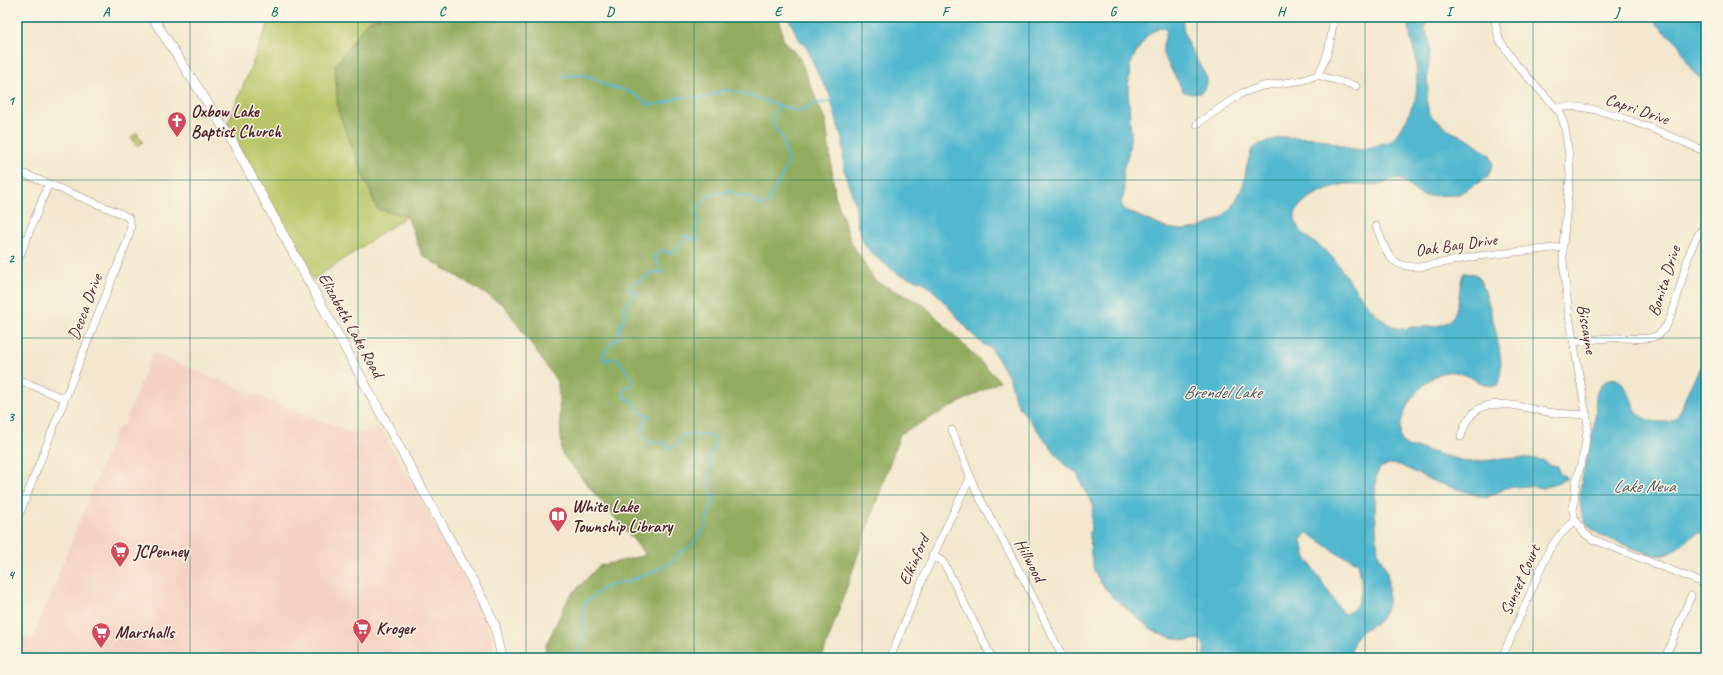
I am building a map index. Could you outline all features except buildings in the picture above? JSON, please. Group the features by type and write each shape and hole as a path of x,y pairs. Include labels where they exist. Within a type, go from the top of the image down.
{"street":[{"name":"Elizabeth Lake Road","path":"152,17 231,139 399,445 487,609 496,631 502,658"},
{"path":"1197,124 1242,93 1263,86 1304,80 1317,75 1326,58 1334,17"},
{"name":"Biscayne","path":"1494,17 1499,39 1520,68 1560,112 1565,128 1570,176 1563,247 1569,316 1588,424 1584,452 1574,498 1573,511 1575,520"},
{"path":"1317,75 1356,86"},
{"name":"Capri Drive","path":"1556,109 1564,106 1578,106 1606,114 1654,129 1706,152"},
{"name":"Decca Drive","path":"17,172 122,214 129,218 131,226 128,239 17,520"},
{"path":"17,263 48,185"},
{"name":"Bonita Drive","path":"1574,342 1609,338 1653,337 1662,333 1667,326 1677,300 1692,244 1696,236 1706,225"},
{"name":"Oak Bay Drive","path":"1376,226 1392,261 1402,266 1420,267 1478,256 1563,247"},
{"path":"17,379 65,399"},
{"path":"1461,437 1463,427 1468,419 1477,409 1490,404 1508,405 1548,412 1587,415"},
{"name":"Hillwood","path":"952,430 976,491 1026,583 1063,658"},
{"name":"Elkinford","path":"890,658 932,555 971,477"},
{"path":"1575,520 1584,533 1592,539 1706,584"},
{"name":"Sunset Court","path":"1502,658 1549,550 1558,537 1575,520"},
{"path":"932,555 942,561 946,567 992,658"},
{"path":"1664,658 1691,596"}],"shaded area":[{"path":"152,353 353,433 381,430 454,557 484,617 494,644 494,658 17,658 17,634 32,640 116,430 124,425"}],"green space":[{"path":"271,17 680,17 423,205 313,280 227,126"},
{"path":"382,17 779,17 783,40 799,57 826,123 835,195 852,244 875,281 924,305 1000,381 900,434 822,658 544,658 546,645 569,597 599,566 646,555 562,454 558,383 504,305 422,255 407,216 377,209 338,111 335,66 367,22"},
{"path":"137,133 143,142 137,146 131,137"}],"water":[{"name":"Brendel Lake","path":"788,17 1182,17 1187,42 1207,78 1207,85 1203,91 1197,94 1190,94 1183,91 1163,54 1163,45 1167,30 1159,27 1147,36 1135,54 1130,66 1128,89 1131,134 1128,155 1123,169 1124,194 1121,203 1124,209 1129,212 1166,228 1182,230 1200,228 1221,218 1233,206 1243,186 1252,149 1260,144 1282,137 1319,138 1349,148 1361,150 1392,141 1407,119 1416,97 1416,58 1411,41 1408,17 1426,17 1425,29 1429,39 1430,52 1427,79 1427,105 1429,112 1433,118 1452,132 1469,139 1490,155 1493,164 1487,178 1457,195 1423,196 1404,182 1396,179 1392,179 1378,185 1340,185 1332,187 1306,200 1296,212 1295,219 1297,225 1305,235 1332,257 1364,301 1374,312 1384,321 1395,327 1406,329 1411,327 1427,327 1443,324 1449,321 1458,304 1464,273 1475,274 1484,289 1492,316 1500,357 1501,365 1498,384 1496,386 1489,386 1454,372 1446,372 1437,375 1419,390 1407,407 1401,423 1400,431 1404,444 1409,447 1418,448 1468,462 1517,458 1543,460 1548,464 1558,466 1559,473 1566,477 1566,479 1544,488 1527,486 1506,488 1486,498 1435,482 1400,465 1389,464 1380,468 1376,476 1376,529 1378,553 1387,571 1388,604 1385,613 1378,622 1361,631 1354,641 1351,650 1353,656 1357,658 1202,658 1204,648 1203,643 1199,639 1187,641 1162,635 1151,629 1113,597 1101,583 1094,571 1091,555 1090,534 1093,507 1091,500 1083,488 1077,473 1065,465 1020,408 1015,399 1010,379 991,348 983,344 973,335 938,295 923,282 898,274 871,253 864,243 858,227 855,203 844,169 843,143 829,93 818,74 807,48 799,39","holes":["1308,533 1338,554 1358,562 1361,584 1360,599 1357,605 1345,614 1341,611 1305,556 1302,540 1305,534"]},
{"path":"1652,17 1705,17 1706,80 1696,75 1678,44 1657,25"},
{"name":"Lake Neva","path":"1706,359 1706,532 1694,535 1669,553 1659,555 1637,550 1596,532 1586,522 1581,512 1580,500 1583,475 1592,438 1596,396 1600,387 1608,380 1613,378 1618,380 1625,387 1635,408 1641,416 1652,421 1670,422 1678,415 1690,387"}],"waterway":[{"path":"563,76 588,76 609,86 630,92 650,105 665,103 679,97 705,98 725,90 735,91 798,111 815,104 831,101"},
{"path":"578,658 585,627 582,615 585,603 602,589 614,584 630,581 666,566 674,560 679,553 691,546 706,527 707,517 713,506 713,494 710,486 711,481 708,475 711,468 709,458 715,446 713,437 703,434 699,436 691,434 679,435 678,444 671,448 662,442 650,443 642,436 641,433 644,428 644,422 650,416 639,412 632,401 624,397 623,388 630,387 634,380 618,360 615,358 605,361 602,356 612,342 619,338 619,329 625,317 623,307 638,292 630,291 630,284 646,278 651,272 663,272 653,258 663,250 669,254 671,251 680,247 686,235 696,241 698,239 694,229 699,221 695,212 705,199 713,194 724,193 730,190 736,195 751,198 759,205 763,206 768,202 788,164 783,138 773,122 774,113 781,105"}],"place":[{"name":"Oxbow Lake Baptist Church","path":"177,138"},
{"name":"White Lake Township Library","path":"558,533"},
{"name":"JCPenney","path":"120,568"},
{"name":"Kroger","path":"362,645"},
{"name":"Marshalls","path":"101,649"}]}
